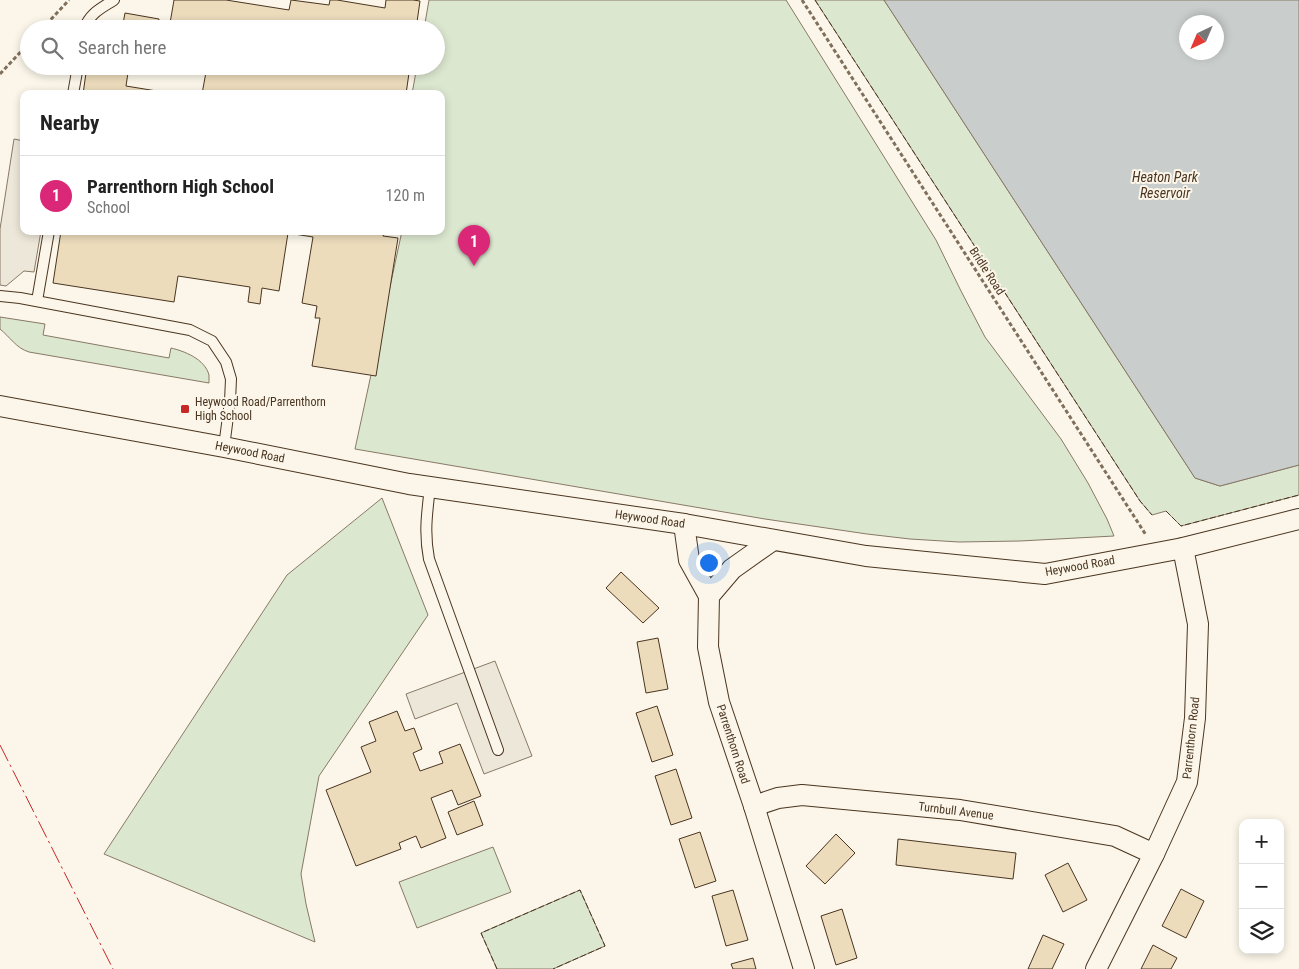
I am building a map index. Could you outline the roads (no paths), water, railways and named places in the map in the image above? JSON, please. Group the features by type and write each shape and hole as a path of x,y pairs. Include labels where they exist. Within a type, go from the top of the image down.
{"street":[{"name":"Heywood Road","path":"0,406 224,447 409,484 684,524 866,556 1045,574 1183,548 1299,519"},
{"path":"684,524 688,560 709,596 732,569 773,540"},
{"name":"Parrenthorn Road","path":"1096,969 1154,854 1187,782 1195,718 1198,624 1183,548"},
{"name":"Parrenthorn Road","path":"709,596 708,647 719,702 754,806 804,969"},
{"name":"Turnbull Avenue","path":"754,806 778,798 802,795 960,810 1116,836 1154,854"}],"lane":[{"path":"88,20 94,13 114,0"},
{"path":"74,90 76,75"},
{"path":"37,301 48,235"},
{"path":"0,296 37,301 190,330 212,341 226,362 231,379 224,447"},
{"path":"430,487 425,530 429,559 498,750"}],"water":[{"name":"Heaton Park Reservoir","path":"884,0 1299,0 1299,465 1220,486 1195,478"}],"place":[{"name":"Parrenthorn High School","path":"474,266"},
{"name":"Heywood Road/Parrenthorn High School","path":"185,409"}]}
